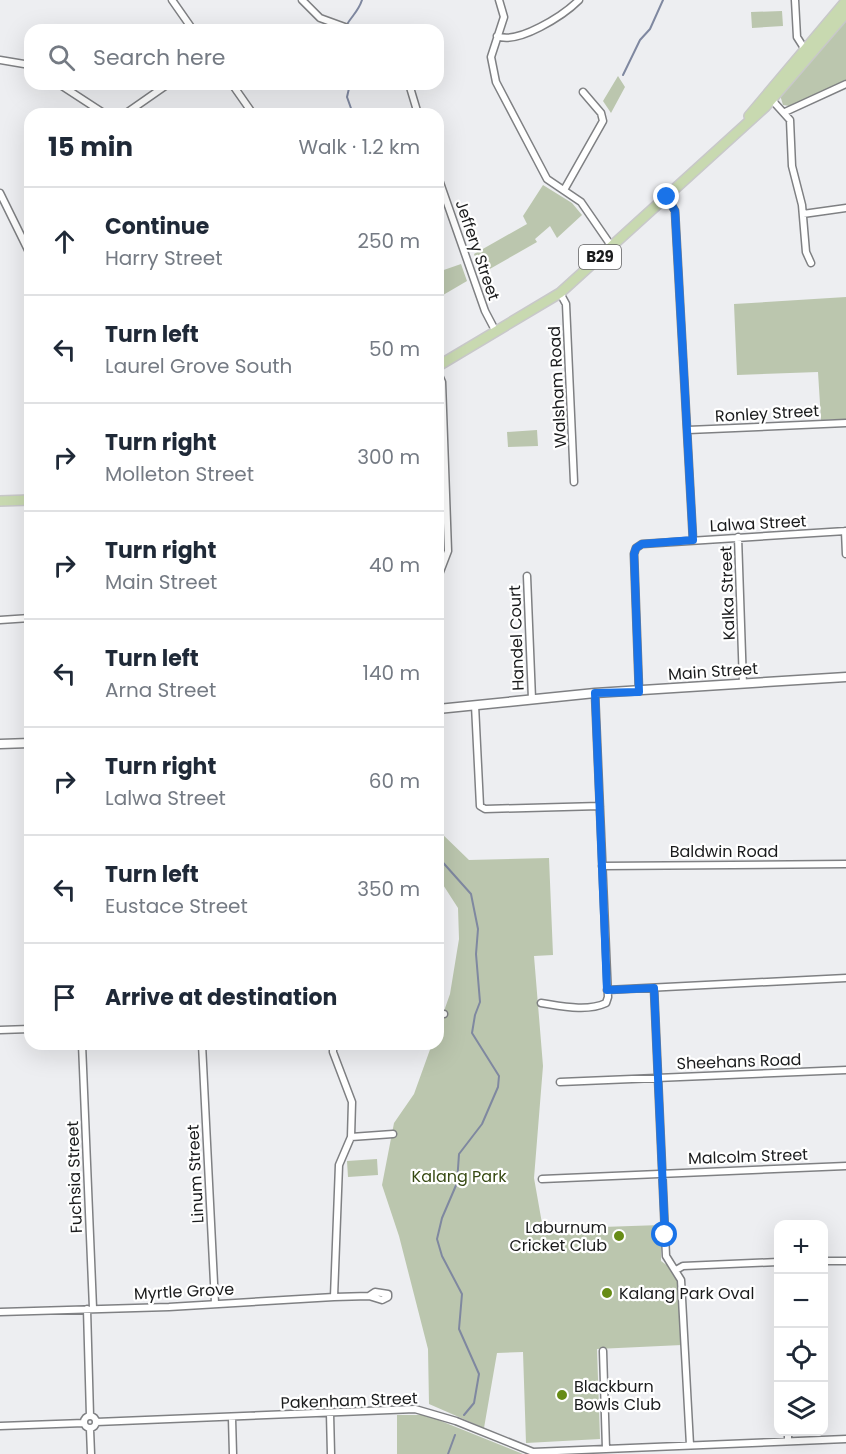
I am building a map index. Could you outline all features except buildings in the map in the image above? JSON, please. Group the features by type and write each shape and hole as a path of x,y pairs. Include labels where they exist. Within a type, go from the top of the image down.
{"main road":[{"name":"B29","path":"444,362 560,294 667,197 795,73 807,51 846,1"},
{"name":"B29","path":"768,98 776,81 846,13"},
{"path":"776,81 795,73"},
{"path":"0,501 24,500"}],"street":[{"path":"172,0 189,24"},
{"path":"302,0 320,18 334,24"},
{"path":"499,0 504,13 492,48 492,73 545,175 581,202 612,247"},
{"path":"497,36 506,38 542,26 579,0"},
{"path":"795,0 797,37 807,51"},
{"path":"0,60 24,64"},
{"path":"786,112 846,84"},
{"path":"68,90 96,108"},
{"path":"134,108 159,90"},
{"path":"236,90 249,108"},
{"path":"411,90 416,108"},
{"path":"564,190 603,122 601,113 583,92"},
{"path":"768,98 786,112 790,120 792,166 802,214 805,245 811,263"},
{"path":"0,193 24,242"},
{"name":"Jeffery Street","path":"444,194 485,310 496,332"},
{"path":"667,197 675,211 693,540"},
{"path":"802,214 846,208"},
{"name":"Walsham Road","path":"560,294 566,304 574,482"},
{"name":"Ronley Street","path":"688,430 846,423"},
{"path":"444,438 448,551 444,561"},
{"path":"846,531 846,554"},
{"name":"Lalwa Street","path":"639,692 634,554 636,548 642,544 846,531"},
{"name":"Kalka Street","path":"738,537 743,684"},
{"name":"Handel Court","path":"527,576 532,699"},
{"path":"0,620 24,618"},
{"name":"Main Street","path":"444,708 595,693 639,692 846,677"},
{"path":"541,1003 576,1007 599,1006 606,1003 595,693"},
{"path":"475,705 480,806 485,809 600,806"},
{"path":"0,744 24,743"},
{"name":"Baldwin Road","path":"602,866 846,864"},
{"path":"607,990 846,978"},
{"path":"654,988 666,1256 681,1280 690,1444"},
{"path":"0,1030 24,1029"},
{"name":"Fuchsia Street","path":"82,1050 90,1308 90,1416"},
{"name":"Linum Street","path":"202,1050 215,1303"},
{"path":"333,1050 352,1102 351,1137 339,1165 334,1297"},
{"name":"Sheehans Road","path":"560,1082 846,1070"},
{"path":"351,1137 393,1134"},
{"name":"Malcolm Street","path":"543,1179 846,1166"},
{"path":"828,1261 846,1261"},
{"path":"676,1270 683,1266 774,1262"},
{"name":"Myrtle Grove","path":"0,1312 169,1307 369,1296"},
{"path":"603,1351 606,1449"},
{"name":"Pakenham Street","path":"96,1422 415,1409 456,1421 533,1452 846,1439"},
{"path":"330,1413 331,1454"},
{"path":"84,1423 90,1416 96,1422 90,1429"},
{"path":"232,1418 233,1454"},
{"path":"0,1426 84,1423 90,1429 91,1454"},
{"path":"788,1436 788,1442"},
{"path":"674,1445 675,1454"}],"green space":[{"path":"782,11 783,26 752,28 751,12"},
{"path":"846,19 846,80 796,107 783,105 780,95"},
{"path":"618,76 625,87 611,113 603,101"},
{"path":"543,185 572,203 582,215 557,238 550,226 535,239 537,242 481,274 474,254 527,224 523,216"},
{"path":"461,264 467,281 444,294 444,270"},
{"path":"846,297 846,419 821,420 818,372 737,375 734,304"},
{"path":"537,430 538,446 508,447 507,432"},
{"name":"Kalang Park","path":"444,836 469,860 549,858 553,955 534,956 543,1066 534,1178 543,1229 661,1225 661,1261 679,1274 682,1345 597,1349 600,1439 526,1443 523,1352 497,1353 484,1428 429,1404 428,1349 399,1236 382,1185 394,1123 414,1094 430,1050 444,1050 444,1011 450,994 459,939 458,908 444,886"},
{"path":"377,1159 378,1175 348,1177 347,1161"},
{"path":"397,1415 426,1415 523,1454 397,1454"}],"waterway":[{"path":"347,24 362,0"},
{"path":"623,75 640,40 650,29 663,0"},
{"path":"349,90 347,97 351,108"},
{"path":"444,864 471,894 478,929 476,954 480,1002 472,1033 499,1076 498,1087 482,1124 459,1154 457,1183 442,1218 437,1239 442,1256 462,1294 459,1329 479,1374 474,1403 464,1415"},
{"path":"448,1454 455,1435"}],"place":[{"name":"Laburnum Cricket Club","path":"619,1236"},
{"name":"Kalang Park Oval","path":"607,1293"},
{"name":"Blackburn Bowls Club","path":"562,1395"}],"route":[{"path":"665,1235 654,988 607,990 595,693 639,692 634,554 636,548 642,544 693,540 675,211 667,197"}]}
